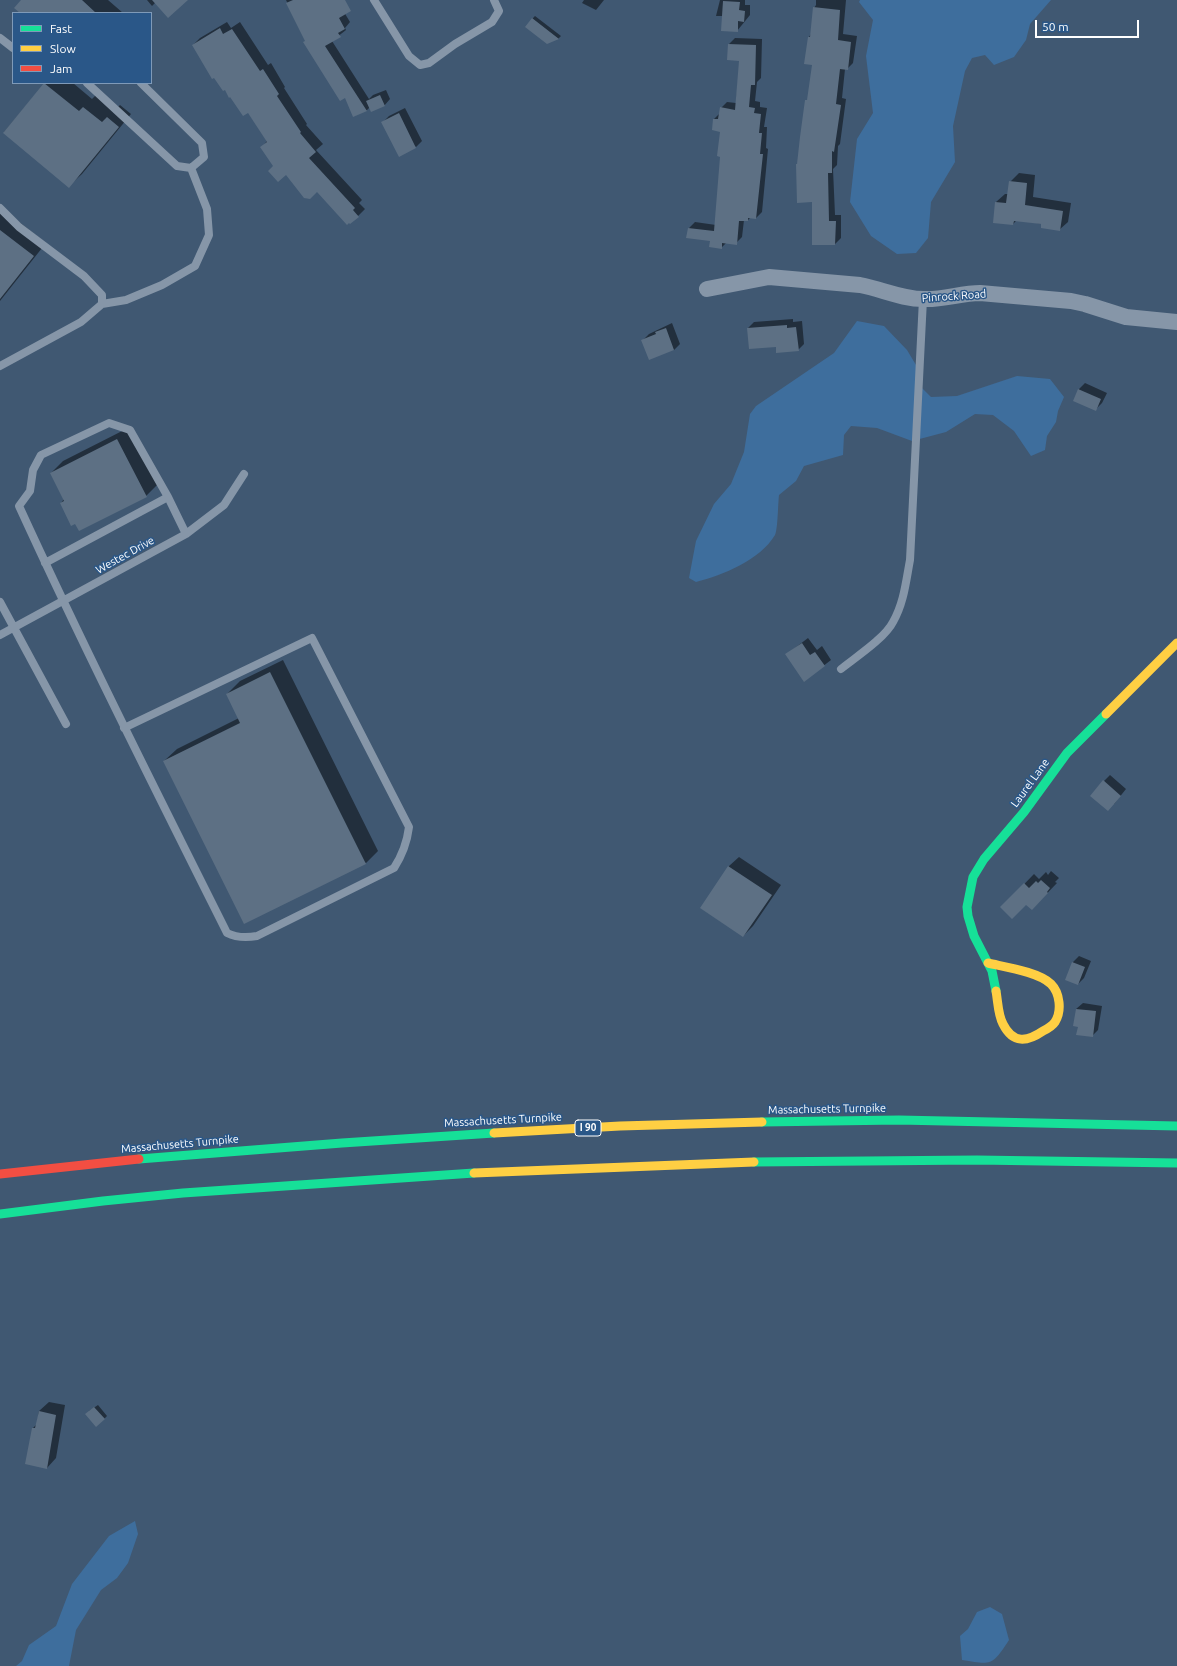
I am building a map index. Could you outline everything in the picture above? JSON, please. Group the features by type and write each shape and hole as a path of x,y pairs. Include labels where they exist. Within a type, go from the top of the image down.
{"main road":[{"name":"Laurel Lane","path":"988,963 1035,975 1051,984 1058,995 1059,1009 1055,1022 1033,1038 1024,1040 1015,1038 1009,1033 1001,1019 994,981 988,963 974,936 968,916 967,907 970,888 978,868 984,859 1031,803 1067,753 1177,643"},
{"name":"Massachusetts Turnpike","path":"0,1174 252,1150 479,1133 682,1124 898,1120 1177,1126"},
{"path":"0,1214 118,1199 255,1188 559,1168 715,1163 891,1160 1177,1163"}],"street":[{"name":"Pinrock Road","path":"707,289 759,278 778,277 860,285 877,288 901,296 923,299 934,299 968,293 1022,296 1085,304 1126,317 1177,322"}],"lane":[{"path":"374,0 409,56 420,65 429,63 454,44 492,22 499,11 494,0"},
{"path":"0,38 12,47"},
{"path":"88,84 177,166 191,168 204,157 202,143 142,84"},
{"path":"0,366 81,322 102,304 126,300 162,285 195,266 209,235 207,209 191,168"},
{"path":"0,208 19,227 84,276 102,295 102,304"},
{"path":"841,669 875,641 893,623 903,600 910,560 923,299"},
{"path":"124,728 312,638 409,827 403,854 394,868 257,936 246,938 234,937 227,933 124,728 62,601 19,506 30,491 33,470 41,455 109,423 130,430 168,497 186,534"},
{"name":"Westec Drive","path":"0,635 186,534 224,505 244,474"},
{"path":"45,563 168,497"},
{"path":"0,602 66,724"}],"shaded area":[{"path":"860,0 1051,0 1030,24 1026,40 1014,57 994,65 985,55 972,58 965,71 953,126 955,162 931,202 928,238 916,253 897,254 871,236 850,202 857,139 873,113 866,56 873,20 859,2"},
{"path":"857,321 884,326 907,350 916,365 917,383 931,397 957,396 1017,376 1050,379 1064,397 1058,411 1056,422 1047,436 1045,450 1031,456 1014,431 993,415 975,414 946,432 912,441 877,428 851,426 844,435 843,455 804,466 796,481 779,495 775,535 760,552 751,559 729,571 696,582 689,578 696,541 714,504 731,484 744,452 750,414 756,406 834,353"},
{"path":"135,1521 138,1534 128,1563 117,1578 101,1590 76,1630 69,1666 16,1666 22,1661 29,1645 56,1626 72,1584 109,1536"},
{"path":"990,1607 1002,1614 1009,1640 999,1655 990,1662 980,1663 962,1660 960,1636 968,1629 977,1612"}],"building":[{"path":"21,0 82,0 95,12 19,12 14,8"},
{"path":"152,0 188,0 168,18"},
{"path":"293,0 345,0 351,11 339,18 345,29 338,33 341,37 325,46 367,111 353,117 345,98 340,101 303,42 305,41 286,3"},
{"path":"723,1 740,2 739,10 745,11 744,22 738,21 738,32 721,31"},
{"path":"813,7 840,10 838,40 851,42 848,70 840,69 836,104 841,105 834,152 832,151 832,173 828,173 829,221 836,221 835,245 812,245 812,202 797,203 796,164 805,100 807,100 812,65 804,64 808,37 810,37"},
{"path":"532,18 559,39 547,44 525,27"},
{"path":"220,28 223,34 232,29 260,71 263,69 279,94 277,96 301,132 300,133 316,152 309,158 355,208 353,210 359,217 350,224 349,223 347,225 317,192 310,199 304,198 286,175 278,182 268,171 273,166 260,147 267,142 248,113 243,116 230,97 229,98 225,90 223,91 214,78 212,79 192,45"},
{"path":"728,44 756,45 755,85 751,85 749,107 755,108 754,113 761,114 759,133 762,133 760,154 763,154 756,219 748,218 748,221 739,221 737,245 722,243 722,249 709,247 710,241 686,238 688,228 714,231 720,157 717,156 720,132 712,130 713,119 718,119 720,107 735,110 739,61 727,60"},
{"path":"43,84 45,84 79,111 83,107 102,122 107,117 119,127 69,188 3,133"},
{"path":"380,95 385,106 371,112 366,101"},
{"path":"399,113 416,148 399,157 381,122"},
{"path":"1009,181 1027,183 1025,205 1063,211 1060,231 1041,228 1041,224 1014,221 1013,225 993,223 995,202 1006,203"},
{"path":"0,230 34,256 0,299"},
{"path":"787,325 787,328 796,327 799,351 776,353 776,347 749,349 747,328"},
{"path":"666,328 674,350 649,360 641,340"},
{"path":"1078,389 1101,399 1096,411 1073,401"},
{"path":"117,439 147,497 79,531 75,524 71,526 60,503 64,501 50,473"},
{"path":"802,643 810,655 815,652 825,666 804,682 785,654"},
{"path":"270,672 366,864 244,924 163,761 240,723 226,694"},
{"path":"1103,780 1121,796 1108,811 1090,796"},
{"path":"728,866 772,895 743,937 700,908"},
{"path":"1041,880 1050,888 1047,892 1048,893 1032,910 1026,905 1012,919 1000,907 1024,883 1029,888 1036,881 1038,883"},
{"path":"1072,962 1085,967 1078,985 1065,980"},
{"path":"1076,1009 1096,1011 1093,1037 1076,1035 1078,1027 1073,1026"},
{"path":"94,1407 105,1419 96,1427 85,1414"},
{"path":"39,1411 56,1415 47,1469 25,1464 32,1428 35,1428"}],"traffic: fast":[{"path":"996,991 992,971 974,936 968,916 967,907 973,877 984,859 1024,812 1067,753 1106,714"},
{"path":"762,1122 899,1120 1177,1126"},
{"path":"139,1159 494,1133"},
{"path":"754,1162 977,1160 1177,1163"},
{"path":"0,1214 183,1193 474,1173"}],"traffic: slow":[{"path":"1106,714 1177,643"},
{"path":"988,963 1030,973 1046,980 1054,988 1058,997 1059,1013 1055,1022 1037,1035 1026,1039 1016,1038 1011,1035 1001,1020 996,991"},
{"path":"494,1133 620,1126 762,1122"},
{"path":"474,1173 754,1162"}],"traffic: jam":[{"path":"0,1174 139,1159"}]}
